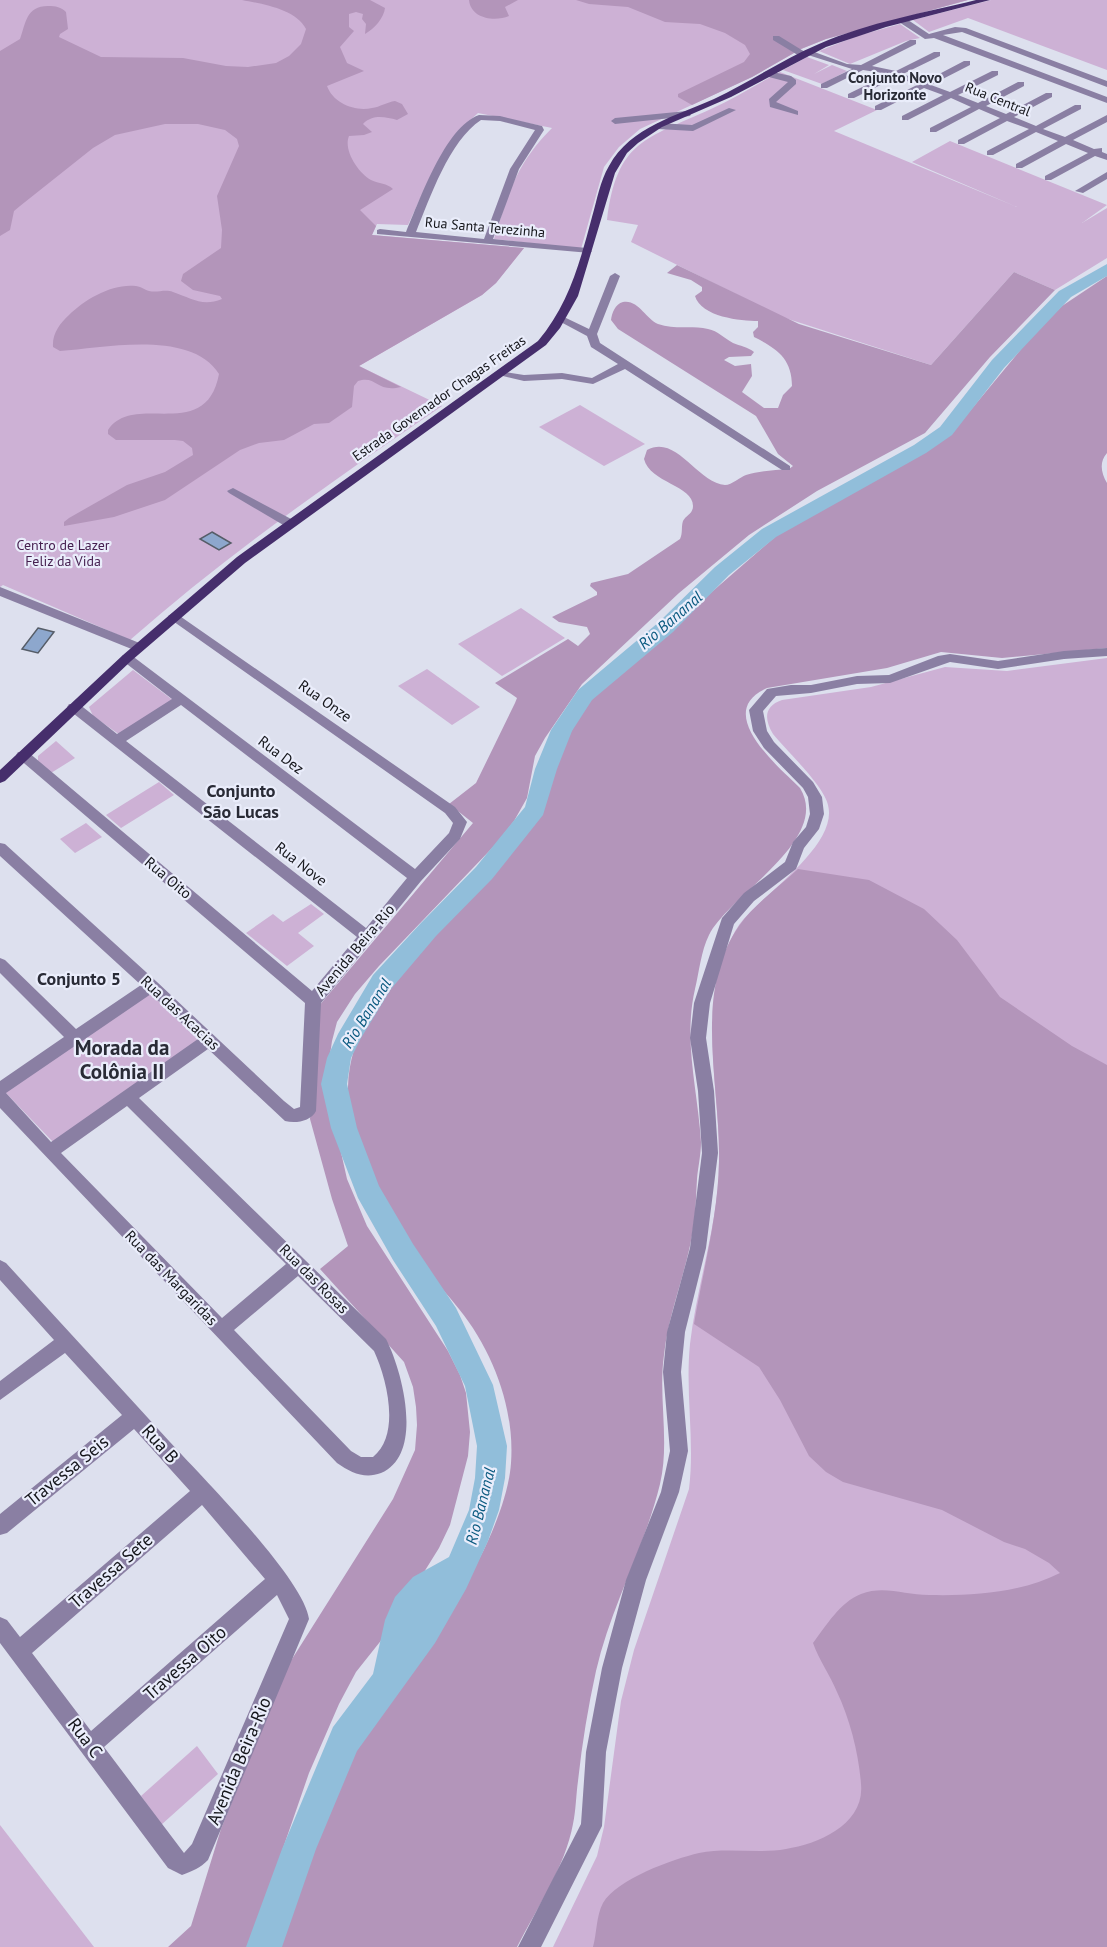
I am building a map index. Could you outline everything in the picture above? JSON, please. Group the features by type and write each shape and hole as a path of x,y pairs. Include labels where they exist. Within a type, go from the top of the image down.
{"main road":[{"name":"Estrada Governador Chagas Freitas","path":"0,778 138,647 174,616 289,524 542,343 562,320 574,298 615,163 636,140 658,126 848,36 986,0"}],"street":[{"path":"902,21 924,36 937,36 960,29 1107,84"},
{"path":"937,36 1107,100"},
{"name":"Rua Central","path":"776,38 806,54 844,66 882,68 896,73 1107,157"},
{"path":"824,86 913,42"},
{"path":"851,96 937,54"},
{"path":"1030,71 1048,62"},
{"path":"878,108 967,63"},
{"path":"768,74 788,78 793,82 772,101 773,105 795,113"},
{"path":"905,118 995,74"},
{"path":"933,130 1021,84"},
{"path":"1095,95 1107,89"},
{"path":"961,142 1049,95"},
{"path":"990,153 1078,107"},
{"path":"658,126 693,128 732,110"},
{"path":"615,121 687,114"},
{"path":"410,234 451,148 477,119 489,118 534,126 540,130 520,155 488,240"},
{"path":"1019,166 1107,118"},
{"path":"1048,178 1107,146"},
{"path":"1080,191 1107,175"},
{"name":"Rua Santa Terezinha","path":"380,232 488,240 587,251"},
{"path":"615,276 592,334 592,340 600,349 627,364 786,468"},
{"path":"562,320 592,334"},
{"path":"503,373 524,378 562,376 593,381 627,364"},
{"path":"233,491 289,524"},
{"path":"0,591 138,647"},
{"name":"Rua Onze","path":"174,616 455,816"},
{"path":"529,1947 591,1826 596,1752 612,1668 636,1580 670,1492 679,1450 672,1372 676,1332 698,1248 710,1153 706,1091 698,1038 702,1003 727,922 749,897 791,866 798,846 812,829 817,814 815,797 808,785 769,745 760,731 756,710 772,692 824,687 857,680 890,678 938,660 950,658 998,665 1107,652"},
{"name":"Rua Dez","path":"127,658 416,877"},
{"path":"118,740 180,700"},
{"name":"Rua Nove","path":"74,707 366,936"},
{"name":"Rua Oito","path":"23,755 313,1001"},
{"name":"Avenida Beira-Rio","path":"309,1109 313,1001 416,877 455,835 460,822 455,816"},
{"name":"Rua das Acacias","path":"0,848 288,1114 300,1115 309,1109"},
{"path":"0,964 74,1037"},
{"path":"0,1089 152,986"},
{"path":"50,1152 209,1041"},
{"name":"Rua das Rosas","path":"128,1096 380,1345 386,1355 393,1376 397,1408 394,1447 385,1460 372,1467 357,1466 344,1457"},
{"name":"Rua das Margaridas","path":"0,1097 50,1152 344,1457"},
{"path":"221,1330 299,1264"},
{"name":"Rua B","path":"2,1273 135,1416 279,1580 298,1611 294,1631"},
{"path":"0,1392 66,1342"},
{"name":"Travessa Seis","path":"0,1526 135,1416"},
{"name":"Travessa Sete","path":"19,1651 203,1492"},
{"name":"Travessa Oito","path":"91,1745 279,1580"},
{"name":"Rua C","path":"0,1627 168,1850"},
{"name":"Avenida Beira-Rio","path":"168,1850 182,1864 192,1861 200,1852 294,1631"}],"green space":[{"name":"Centro de Lazer Feliz da Vida","path":"0,0 968,0 826,39 801,49 752,77 640,129 619,147 604,167 581,249 494,239 515,179 530,154 552,128 478,113 465,125 445,151 408,225 377,224 372,235 524,248 496,283 482,295 359,366 442,406 244,547 130,640 3,585 0,587"},
{"path":"991,0 1107,0 1107,70 968,18 929,32 913,20"},
{"path":"900,24 920,38 906,41 850,64 819,51 857,36"},
{"path":"807,57 829,65 814,74 832,65 847,71 822,84 783,70"},
{"path":"780,72 877,110 834,131 1017,207 912,162 950,141 1107,205 1082,223 1107,208 1107,258 1055,290 1014,272 931,365 782,317 631,242 638,225 607,220 618,173 638,146 652,136 720,105"},
{"path":"580,405 645,444 604,466 539,427"},
{"path":"521,608 565,638 502,676 458,644"},
{"path":"1107,658 1107,1947 553,1947 597,1856 604,1827 621,1701 634,1650 689,1489 691,1471 690,1344 697,1298 712,1230 718,1184 719,1138 713,1025 719,980 729,945 739,925 810,854 822,837 828,821 828,805 825,797 813,779 773,734 767,718 769,709 782,700 871,687 945,667 1007,671"},
{"path":"427,669 480,707 452,725 398,686"},
{"path":"133,670 174,701 120,735 93,716 89,707"},
{"path":"56,741 75,758 51,773 38,761 38,756"},
{"path":"159,782 174,795 121,828 106,815"},
{"path":"86,823 102,837 75,853 60,839"},
{"path":"311,904 324,914 298,933 314,946 287,966 246,933 273,914 283,922"},
{"path":"149,992 198,1040 54,1143 5,1092"},
{"path":"197,1746 218,1774 161,1825 141,1796"},
{"path":"0,1825 94,1947 0,1947"}],"shaded area":[{"path":"242,0 370,0 385,8 378,23 365,34 366,24 362,19 363,14 356,12 349,14 349,27 354,31 340,47 347,63 364,71 327,86 334,97 345,105 365,109 395,101 402,104 408,114 397,120 384,117 371,119 363,124 372,132 349,136 350,154 361,172 371,180 393,189 360,210 376,226 372,235 524,248 496,283 482,295 359,366 401,387 386,388 369,380 358,381 354,386 352,407 329,423 314,424 284,440 259,443 240,450 165,500 114,517 64,526 64,522 69,518 127,485 165,472 193,455 192,448 183,441 116,440 108,434 108,430 120,419 134,415 185,412 200,407 212,395 219,374 206,360 188,351 168,346 122,345 60,351 53,347 55,333 66,318 83,303 100,293 118,287 136,286 148,291 170,291 202,302 222,299 220,296 193,290 181,281 183,274 221,248 222,230 217,196 239,146 237,139 225,130 198,124 165,124 115,135 93,148 14,211 10,230 0,236 0,51 20,39 31,12 48,6 58,7 66,12 68,29 59,37 101,57 183,58 226,66 248,67 276,63 289,56 301,44 306,29 295,17 278,8"},
{"path":"469,0 518,0 505,7 509,16 491,19 474,11"},
{"path":"576,0 968,0 826,39 801,49 752,77 692,105 678,97 678,94 744,62 750,54 745,45 725,33 700,24 665,22 628,7 589,4"},
{"path":"677,265 799,324 931,365 1014,272 1055,290 990,357 925,433 817,491 749,535 679,593 582,684 535,756 527,798 514,821 495,845 379,966 355,994 337,1022 329,1062 331,1108 347,1179 367,1226 448,1351 460,1375 466,1393 470,1432 468,1456 450,1525 439,1548 383,1638 356,1672 339,1704 309,1773 261,1912 252,1947 168,1947 191,1926 221,1829 287,1667 393,1499 415,1450 416,1407 413,1387 404,1362 320,1269 348,1246 332,1199 310,1119 318,1007 473,823 449,804 476,783 517,698 495,683 568,639 578,646 590,634 587,627 559,622 552,617 597,595 597,592 590,586 591,583 628,574 680,539 683,521 693,509 691,499 679,488 654,474 644,459 647,450 658,447 668,448 705,476 725,485 746,475 789,469 793,466 778,454 756,416 618,329 611,320 618,305 623,302 633,303 658,324 712,330 733,343 749,349 754,352 751,356 729,357 724,360 735,366 751,364 752,376 742,392 764,408 778,408 783,395 792,386 791,376 786,361 781,355 754,337 753,332 758,327 758,321 722,316 705,309 695,296 702,291 702,287 691,280 667,273"},
{"path":"1107,276 1107,453 1102,468 1107,483 1107,648 1002,658 941,652 887,668 767,688 752,698 746,711 748,725 755,739 778,767 800,788 806,808 802,827 791,847 720,919 706,941 702,955 690,1028 701,1152 695,1217 664,1355 663,1468 646,1531 602,1647 586,1726 573,1824 564,1856 550,1887 517,1947 279,1947 303,1867 334,1788 366,1728 424,1651 465,1586 500,1510 511,1463 509,1422 499,1382 491,1362 471,1325 424,1268 405,1238 379,1190 353,1127 348,1087 352,1059 360,1033 388,985 406,963 492,873 536,821 566,742 583,711 597,692 783,530 912,460 950,435 1032,336 1062,306"},
{"path":"798,869 869,880 924,909 957,940 1000,997 1072,1046 1107,1065 1107,1947 593,1947 603,1903 620,1886 646,1871 675,1860 710,1851 765,1851 799,1846 825,1837 848,1821 856,1810 860,1798 858,1761 842,1703 813,1643 846,1603 861,1594 878,1590 920,1595 996,1592 1029,1585 1060,1573 1049,1563 1025,1549 1004,1542 942,1510 843,1482 826,1472 809,1456 780,1400 759,1367 694,1324 713,1223 718,1182 719,1133 712,1041 716,980 725,952 739,926 759,903"}],"building":[{"path":"212,532 231,543 219,550 200,539"},
{"path":"38,628 54,632 38,653 22,649"}],"waterway":[{"name":"Rio Bananal","path":"460,1567 484,1510 490,1478 492,1446 487,1415 479,1385 446,1317 403,1252 367,1190 344,1128 334,1084 339,1058 350,1034 382,982 428,930 484,873 535,809 546,769 562,730 585,695 666,627 722,571 769,533 920,449 946,431 998,364 1065,294 1107,269"},
{"name":"Rio Bananal","path":"264,1947 299,1849 345,1739 424,1632 460,1567"},
{"path":"389,1673 401,1620 413,1597 460,1567"}],"district":[{"name":"Conjunto Novo Horizonte","path":"895,86"},
{"name":"Conjunto São Lucas","path":"241,801"},
{"name":"Conjunto 5","path":"79,979"},
{"name":"Morada da Colônia II","path":"122,1060"}]}
